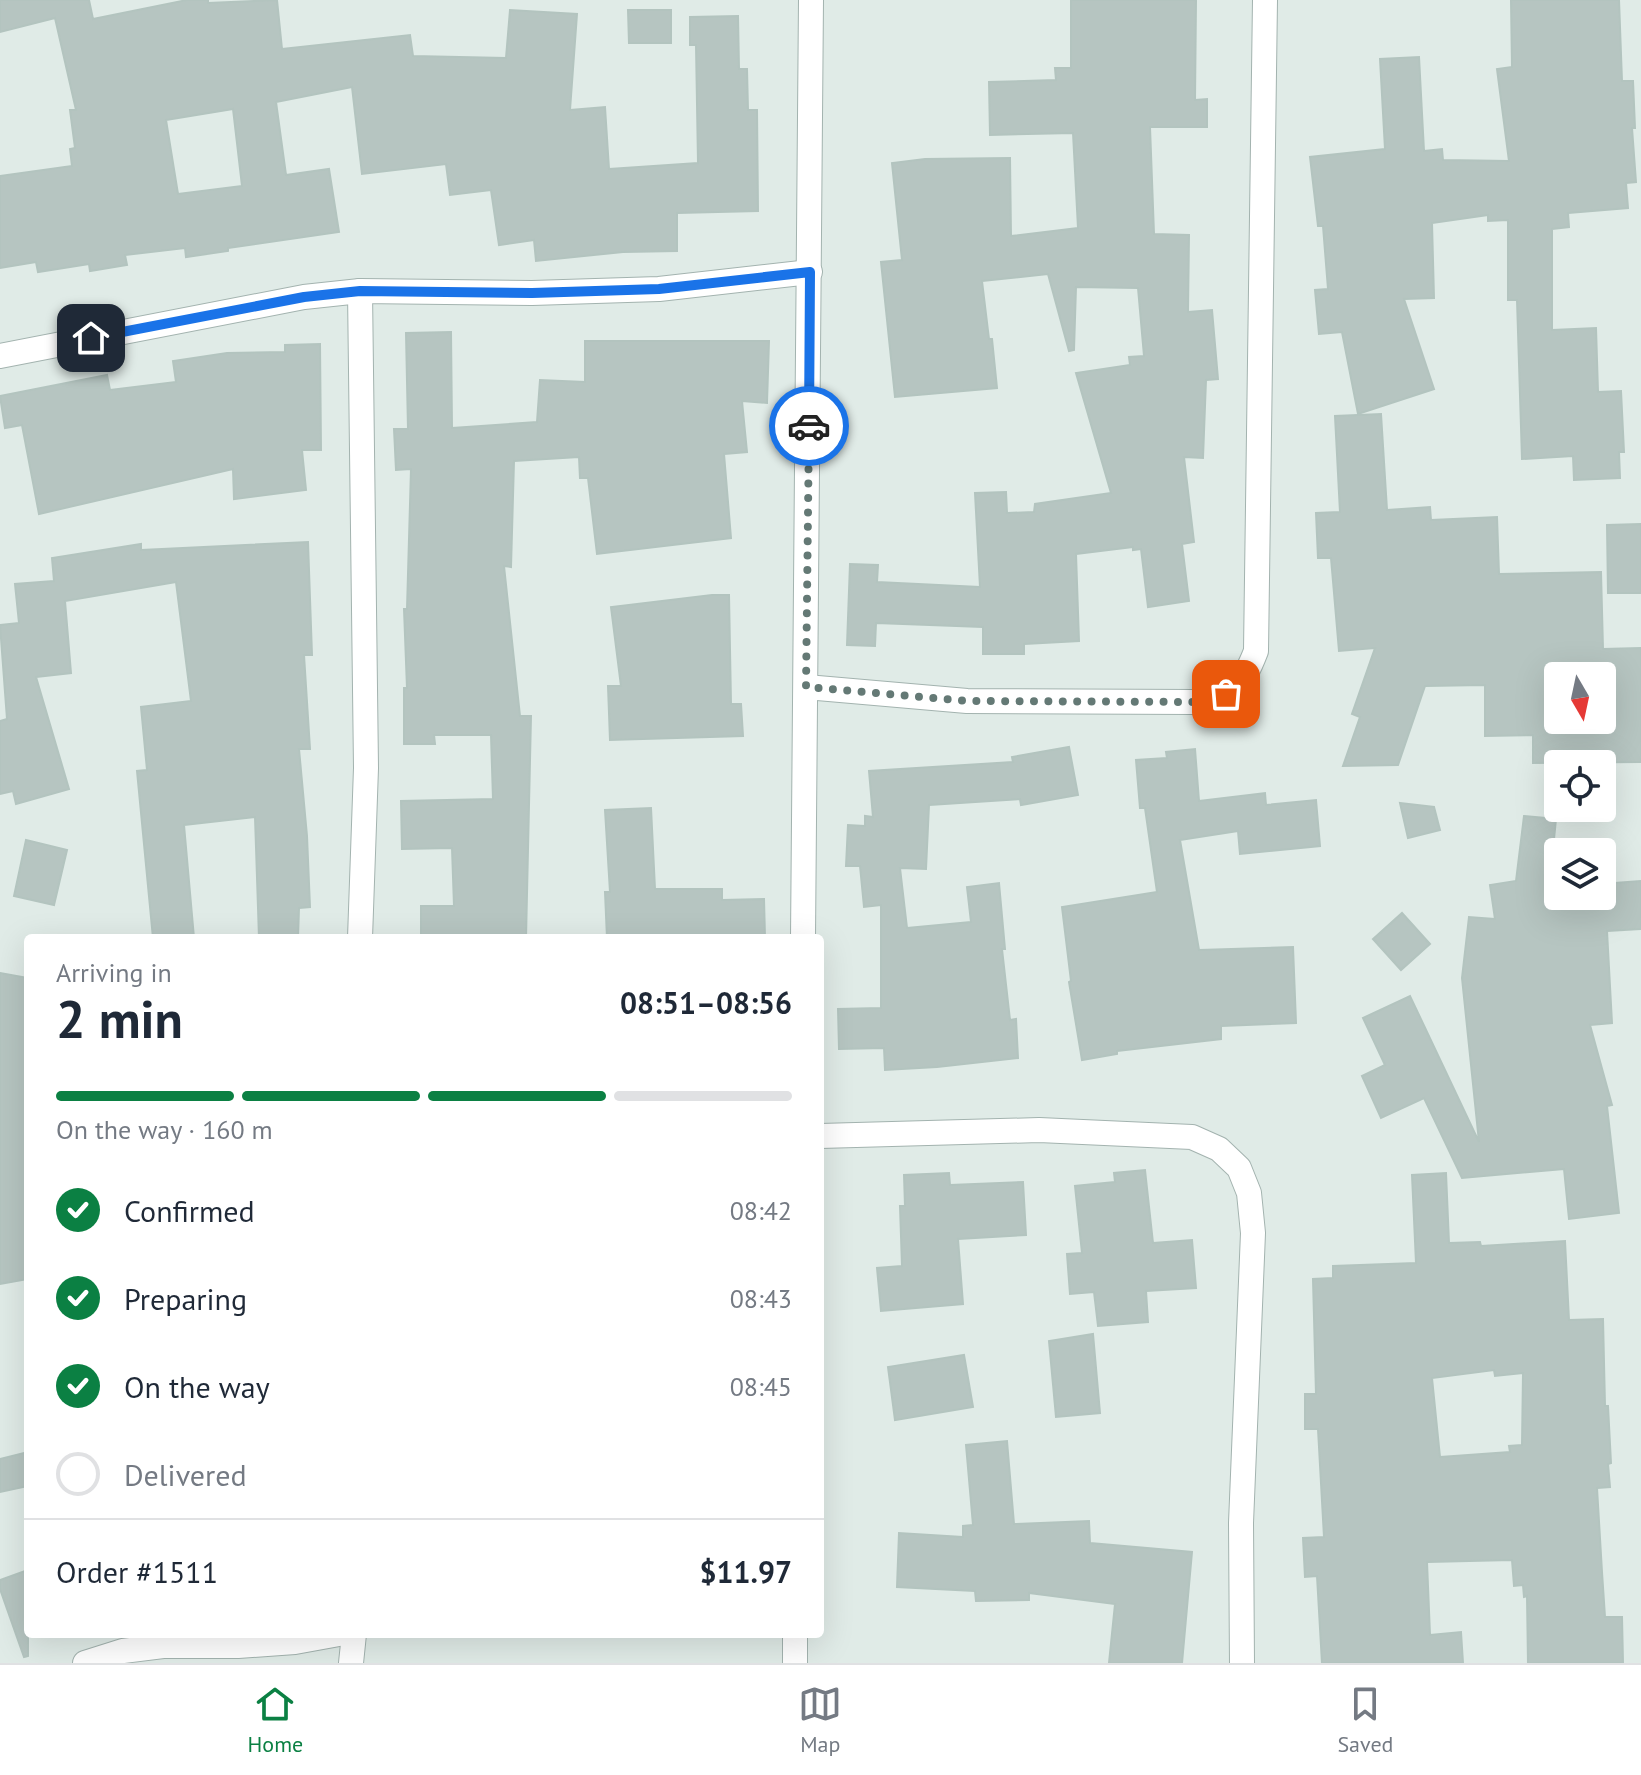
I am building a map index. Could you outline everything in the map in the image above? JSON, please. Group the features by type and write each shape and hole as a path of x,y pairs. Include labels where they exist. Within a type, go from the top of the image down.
{"street":[{"path":"803,934 811,0"},
{"path":"806,687 967,701 1194,702 1226,694 1246,677 1256,651 1265,0"},
{"path":"0,356 304,297 360,291 532,293 659,289 810,272"},
{"path":"360,291 366,768 360,934"},
{"path":"824,1136 1039,1130 1192,1137 1219,1149 1239,1168 1249,1193 1253,1233 1241,1523 1242,1663"},
{"path":"87,1663 123,1651 163,1646 238,1646 317,1638"},
{"path":"351,1663 354,1638"},
{"path":"795,1638 795,1663"}],"building":[{"path":"0,0 89,0 93,19 187,0 208,0 208,3 277,0 282,49 410,35 413,56 506,58 510,10 577,14 570,110 605,107 609,169 698,163 696,45 690,45 690,17 738,16 739,69 747,69 748,110 757,110 758,211 677,213 677,251 623,252 536,261 534,240 499,245 491,190 450,195 446,164 362,174 352,87 276,102 286,175 329,169 339,232 186,257 185,248 125,255 127,265 90,271 89,264 38,272 36,262 0,268 0,176 72,166 70,149 75,148 70,110 76,110 55,18 0,32","holes":["233,109 242,186 178,194 166,120"]},
{"path":"1071,0 1196,0 1195,100 1207,99 1207,127 1150,127 1154,234 1189,235 1188,312 1212,310 1218,379 1206,380 1203,458 1184,457 1194,542 1182,544 1189,601 1148,607 1141,549 1133,550 1133,547 1076,554 1079,641 1024,644 1024,654 983,654 983,627 876,623 875,646 847,645 850,564 878,565 877,582 980,587 975,493 1006,492 1007,513 1034,512 1035,504 1111,493 1076,373 1130,365 1129,357 1144,356 1138,288 1076,287 1074,350 1069,351 1048,274 982,281 997,388 895,397 881,262 902,260 892,163 925,159 1010,158 1011,236 1078,228 1073,133 990,135 989,82 1056,80 1055,68 1071,68"},
{"path":"1511,0 1619,0 1622,81 1633,81 1636,182 1626,183 1628,208 1568,213 1569,227 1552,229 1552,330 1596,328 1598,392 1621,391 1624,452 1619,452 1620,478 1574,480 1573,456 1522,459 1517,300 1508,300 1508,220 1488,221 1488,215 1432,223 1434,298 1404,299 1434,389 1358,414 1342,332 1319,334 1315,290 1328,289 1323,226 1318,226 1310,157 1385,149 1380,59 1419,57 1424,151 1442,149 1443,160 1509,161 1497,69 1512,67"},
{"path":"628,10 671,10 671,43 629,43"},
{"path":"451,332 452,428 537,422 540,380 585,382 585,341 769,341 767,403 742,401 747,452 724,454 731,538 597,554 588,478 580,478 579,457 514,461 511,567 504,566 520,716 531,716 526,934 421,934 421,906 454,906 452,848 402,849 401,801 493,799 491,735 434,735 435,744 404,744 404,688 407,688 404,609 407,609 411,469 396,470 394,429 408,429 406,333"},
{"path":"320,344 321,450 302,450 306,490 234,499 233,469 39,514 22,425 5,428 0,396 107,375 110,390 176,382 173,361 227,353 285,352 285,345"},
{"path":"1381,414 1387,510 1430,507 1431,520 1497,517 1499,574 1601,572 1603,649 1641,648 1641,762 1616,762 1616,750 1544,750 1544,763 1533,763 1533,735 1485,736 1485,685 1425,686 1398,765 1343,766 1360,717 1352,714 1375,648 1339,651 1331,558 1318,558 1316,513 1340,512 1335,416"},
{"path":"1641,524 1641,593 1608,593 1607,525"},
{"path":"308,542 312,655 304,655 310,749 299,749 310,907 299,908 298,934 259,934 255,817 184,825 194,934 153,934 137,771 147,770 141,707 191,701 176,582 65,601 71,673 36,677 69,789 16,804 13,791 0,794 0,721 7,719 0,625 19,623 15,584 54,581 52,558 141,544 141,550"},
{"path":"729,595 731,704 741,704 743,736 610,740 608,686 621,686 611,607"},
{"path":"1069,747 1078,795 1021,805 1020,799 929,805 926,869 900,868 907,928 971,922 967,887 999,883 1005,949 1002,949 1010,1020 1016,1019 1018,1058 885,1070 884,1048 839,1049 838,1009 881,1008 881,905 864,907 860,866 846,866 848,825 865,826 865,816 873,817 869,771 1013,762 1012,757"},
{"path":"1195,749 1199,801 1265,793 1266,805 1316,800 1320,846 1240,854 1238,831 1180,840 1199,950 1293,947 1296,1023 1221,1026 1221,1039 1117,1051 1117,1054 1082,1060 1069,982 1062,907 1157,892 1145,808 1140,808 1136,760 1167,758 1166,752"},
{"path":"1400,803 1434,807 1440,830 1408,838"},
{"path":"651,808 655,889 722,889 722,900 764,899 765,934 607,934 605,892 610,892 605,810"},
{"path":"1524,816 1556,822 1554,838 1544,838 1544,910 1616,910 1616,883 1641,881 1641,929 1607,931 1612,1023 1590,1025 1612,1105 1607,1106 1619,1213 1569,1219 1564,1169 1462,1178 1424,1098 1381,1118 1362,1076 1385,1065 1363,1018 1410,996 1479,1142 1462,978 1469,917 1495,919 1490,885 1516,881"},
{"path":"26,840 67,850 54,905 14,896"},
{"path":"1402,913 1430,944 1401,970 1373,939"},
{"path":"0,973 24,977 24,1280 0,1284"},
{"path":"1145,1170 1153,1243 1192,1240 1196,1288 1146,1291 1148,1322 1098,1326 1094,1292 1070,1294 1067,1254 1082,1253 1075,1186 1115,1182 1114,1173"},
{"path":"949,1173 950,1185 1023,1182 1026,1235 958,1239 963,1304 881,1311 877,1268 902,1266 900,1206 905,1206 904,1175"},
{"path":"1446,1173 1449,1243 1480,1242 1481,1246 1565,1241 1569,1320 1603,1319 1605,1406 1608,1406 1611,1463 1608,1464 1610,1487 1597,1488 1605,1617 1622,1617 1623,1663 1528,1663 1527,1596 1524,1597 1523,1585 1514,1586 1512,1560 1427,1562 1430,1635 1461,1632 1463,1663 1322,1663 1317,1576 1305,1577 1303,1538 1324,1537 1318,1429 1305,1429 1305,1394 1316,1394 1313,1279 1333,1278 1333,1266 1416,1263 1412,1175","holes":["1494,1370 1495,1376 1523,1373 1522,1445 1509,1446 1510,1452 1440,1457 1432,1378"]},
{"path":"1093,1334 1100,1413 1056,1417 1049,1341"},
{"path":"964,1355 973,1407 895,1420 888,1367"},
{"path":"1007,1441 1014,1524 1089,1521 1090,1543 1192,1552 1182,1663 1109,1663 1115,1604 1029,1593 1029,1600 976,1601 975,1591 897,1587 899,1533 963,1537 963,1526 973,1525 966,1445"},
{"path":"24,1453 24,1487 0,1492 0,1459"},
{"path":"24,1571 24,1638 28,1638 28,1656 24,1657 0,1589 0,1580"}],"way so far":[{"path":"809,426 806,687 967,701 1194,702 1226,694"}],"route":[{"path":"91,338 304,297 360,291 532,293 659,289 810,272 809,426"}]}
